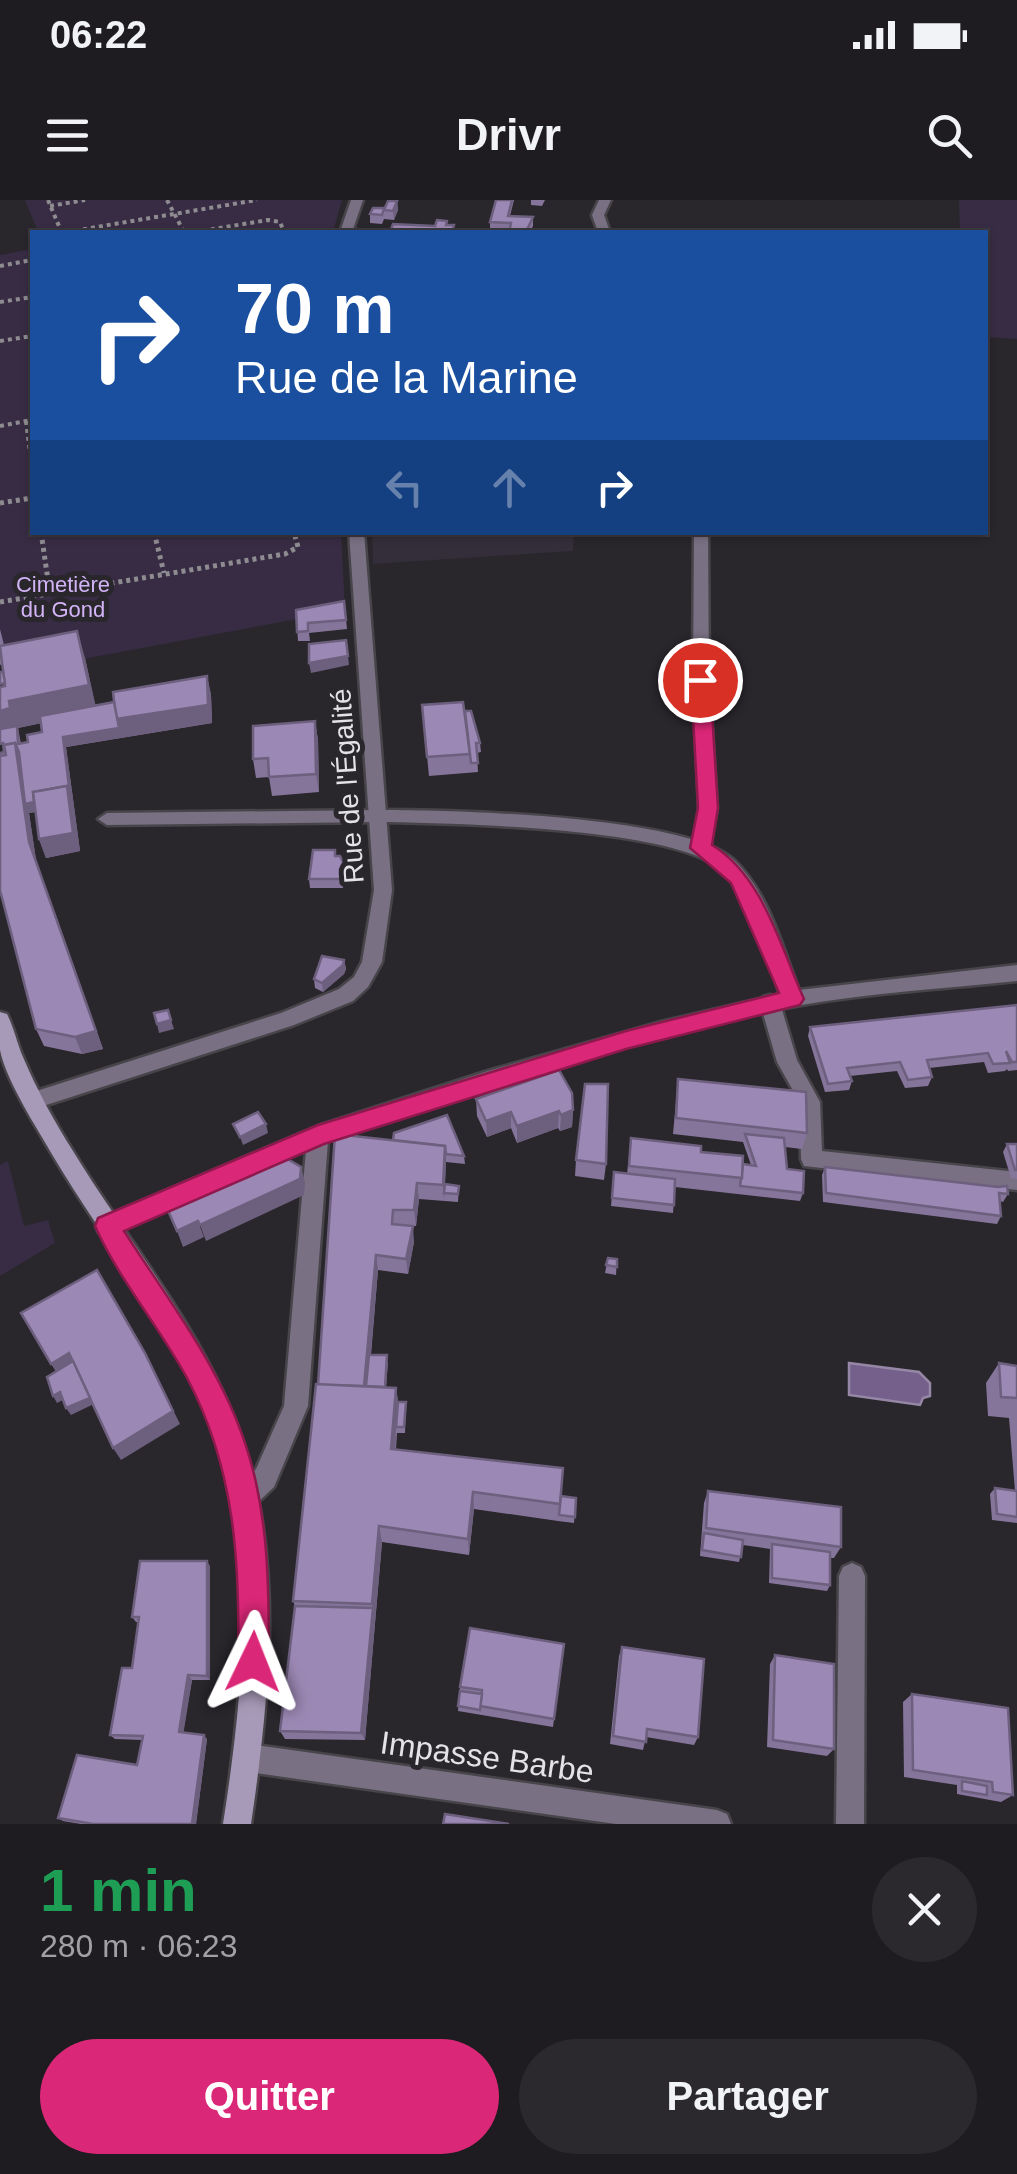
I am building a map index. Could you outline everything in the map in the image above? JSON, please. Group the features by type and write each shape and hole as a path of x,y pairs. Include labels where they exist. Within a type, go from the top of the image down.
{"main road":[{"path":"0,1020 34,1100 196,1368 232,1443 244,1498 254,1579 255,1630 248,1758 237,1824"}],"street":[{"path":"347,230 357,200"},
{"path":"603,230 598,215 605,200"},
{"name":"Rue de l'Égalité","path":"34,1100 287,1019 346,996 361,982 372,962 383,890 356,535"},
{"path":"701,535 700,680 708,808 701,848"},
{"path":"107,819 473,816 646,837 701,848 725,862 740,879 781,1001 787,1062 810,1102 812,1159 1017,1181"},
{"path":"107,1226 318,1135 488,1080 781,1001 1017,972"},
{"path":"244,1498 265,1478 296,1406 318,1135"},
{"path":"850,1824 852,1576"},
{"name":"Impasse Barbe","path":"248,1758 716,1824"}],"path":[{"path":"61,230 49,203 85,200"},
{"path":"167,200 183,230"},
{"path":"79,230 257,200"},
{"path":"207,230 268,220 280,222 283,230"},
{"path":"0,266 30,260"},
{"path":"0,302 30,297"},
{"path":"0,340 30,336"},
{"path":"0,426 29,421"},
{"path":"0,503 30,498"},
{"path":"42,535 50,594"},
{"path":"155,535 164,573"},
{"path":"0,602 285,554 298,547 295,535"}],"shaded area":[{"path":"372,535 574,535 573,551 373,564"},
{"path":"849,1363 919,1372 930,1383 930,1396 923,1398 920,1405 849,1395"}],"green space":[{"path":"25,200 342,200 334,230 37,230"},
{"path":"959,200 1017,200 1017,339 988,337 988,230 960,230"},
{"name":"Cimetière du Gond","path":"30,249 30,535 341,535 345,610 8,673 0,629 0,255"},
{"path":"8,1161 24,1226 48,1220 55,1243 0,1276 0,1165"}],"building":[{"path":"496,200 512,200 508,216 533,217 527,230 509,230 511,223 490,222"},
{"path":"388,201 397,201 393,211 384,210"},
{"path":"373,208 384,208 382,215 370,214"},
{"path":"437,220 454,225 453,230 391,230 393,224 435,226"},
{"path":"344,601 346,620 308,623 308,631 297,632 296,610"},
{"path":"77,631 89,685 9,701 10,708 0,711 0,687 5,686 0,646"},
{"path":"346,640 348,656 309,663 309,644"},
{"path":"207,676 208,705 116,719 113,692"},
{"path":"114,702 119,728 63,737 70,795 67,786 33,792 34,802 25,804 19,752 15,743 4,745 6,755 0,756 4,752 0,729 17,726 18,744 28,742 27,735 42,732 40,716"},
{"path":"463,702 470,754 427,757 422,705"},
{"path":"465,711 471,711 480,743 476,743 478,763 471,763"},
{"path":"315,721 316,774 269,777 268,758 253,759 253,726"},
{"path":"15,743 29,842 96,1031 75,1037 36,1029 0,890 0,756 6,755 4,745"},
{"path":"67,786 73,833 39,839 33,792"},
{"path":"313,850 335,850 335,856 343,862 341,879 309,879"},
{"path":"322,956 344,960 322,983 314,979"},
{"path":"1017,1005 1017,1062 1012,1062 1006,1051 1010,1063 993,1064 988,1053 927,1060 932,1077 908,1080 900,1062 847,1068 852,1081 828,1084 810,1027"},
{"path":"168,1010 171,1020 157,1024 154,1013"},
{"path":"559,1070 572,1093 573,1110 517,1126 511,1112 486,1121 476,1099"},
{"path":"678,1079 806,1092 807,1133 676,1118"},
{"path":"585,1084 608,1084 606,1164 576,1160"},
{"path":"258,1112 266,1124 240,1137 233,1124"},
{"path":"447,1115 464,1156 446,1154 445,1146 393,1140 394,1133"},
{"path":"335,1134 445,1146 443,1185 417,1183 414,1210 393,1210 392,1224 413,1226 406,1259 376,1255 364,1386 318,1385"},
{"path":"745,1134 784,1138 787,1169 804,1171 803,1193 740,1186 743,1164 756,1166"},
{"path":"631,1138 701,1146 701,1152 743,1156 742,1178 629,1166"},
{"path":"1007,1144 1017,1144 1017,1170 1015,1170"},
{"path":"279,1154 301,1167 300,1179 200,1225 198,1221 177,1231 167,1208"},
{"path":"825,1167 1007,1186 1008,1194 999,1193 1001,1216 826,1193"},
{"path":"614,1172 675,1179 674,1205 612,1198"},
{"path":"445,1184 459,1186 458,1194 444,1193"},
{"path":"608,1258 617,1259 617,1267 606,1265"},
{"path":"97,1270 173,1411 113,1448 69,1353 51,1364 21,1313"},
{"path":"369,1355 387,1355 385,1387 366,1386"},
{"path":"73,1361 90,1398 66,1408 60,1392 53,1396 47,1377"},
{"path":"999,1363 1017,1366 1017,1398 1001,1397"},
{"path":"316,1384 396,1388 391,1449 563,1468 560,1504 473,1492 468,1539 379,1526 372,1604 293,1601"},
{"path":"398,1402 406,1402 404,1427 396,1427"},
{"path":"995,1488 1017,1491 1017,1517 997,1514"},
{"path":"708,1491 841,1507 841,1547 706,1528"},
{"path":"561,1496 576,1498 575,1517 559,1515"},
{"path":"704,1533 743,1540 741,1557 702,1550"},
{"path":"772,1544 830,1552 830,1585 772,1578"},
{"path":"140,1561 207,1561 207,1676 188,1675 179,1732 204,1735 192,1824 93,1824 58,1818 77,1755 137,1765 143,1736 110,1735 122,1668 132,1668 139,1617 132,1617"},
{"path":"295,1606 373,1608 361,1733 280,1731"},
{"path":"470,1628 564,1644 554,1719 480,1706 482,1690 460,1687"},
{"path":"622,1647 704,1659 698,1737 647,1729 646,1742 613,1736"},
{"path":"775,1655 834,1664 834,1749 773,1740"},
{"path":"460,1691 482,1694 480,1710 458,1706"},
{"path":"912,1694 1008,1708 1013,1795 993,1792 992,1782 913,1770"},
{"path":"962,1781 987,1786 987,1795 962,1791"},
{"path":"445,1814 509,1824 443,1824"}],"route":[{"path":"253,1662 254,1579 244,1498 232,1443 196,1368 107,1226 318,1135 626,1040 792,999 740,879 725,862 701,848 708,808 700,680"}]}
